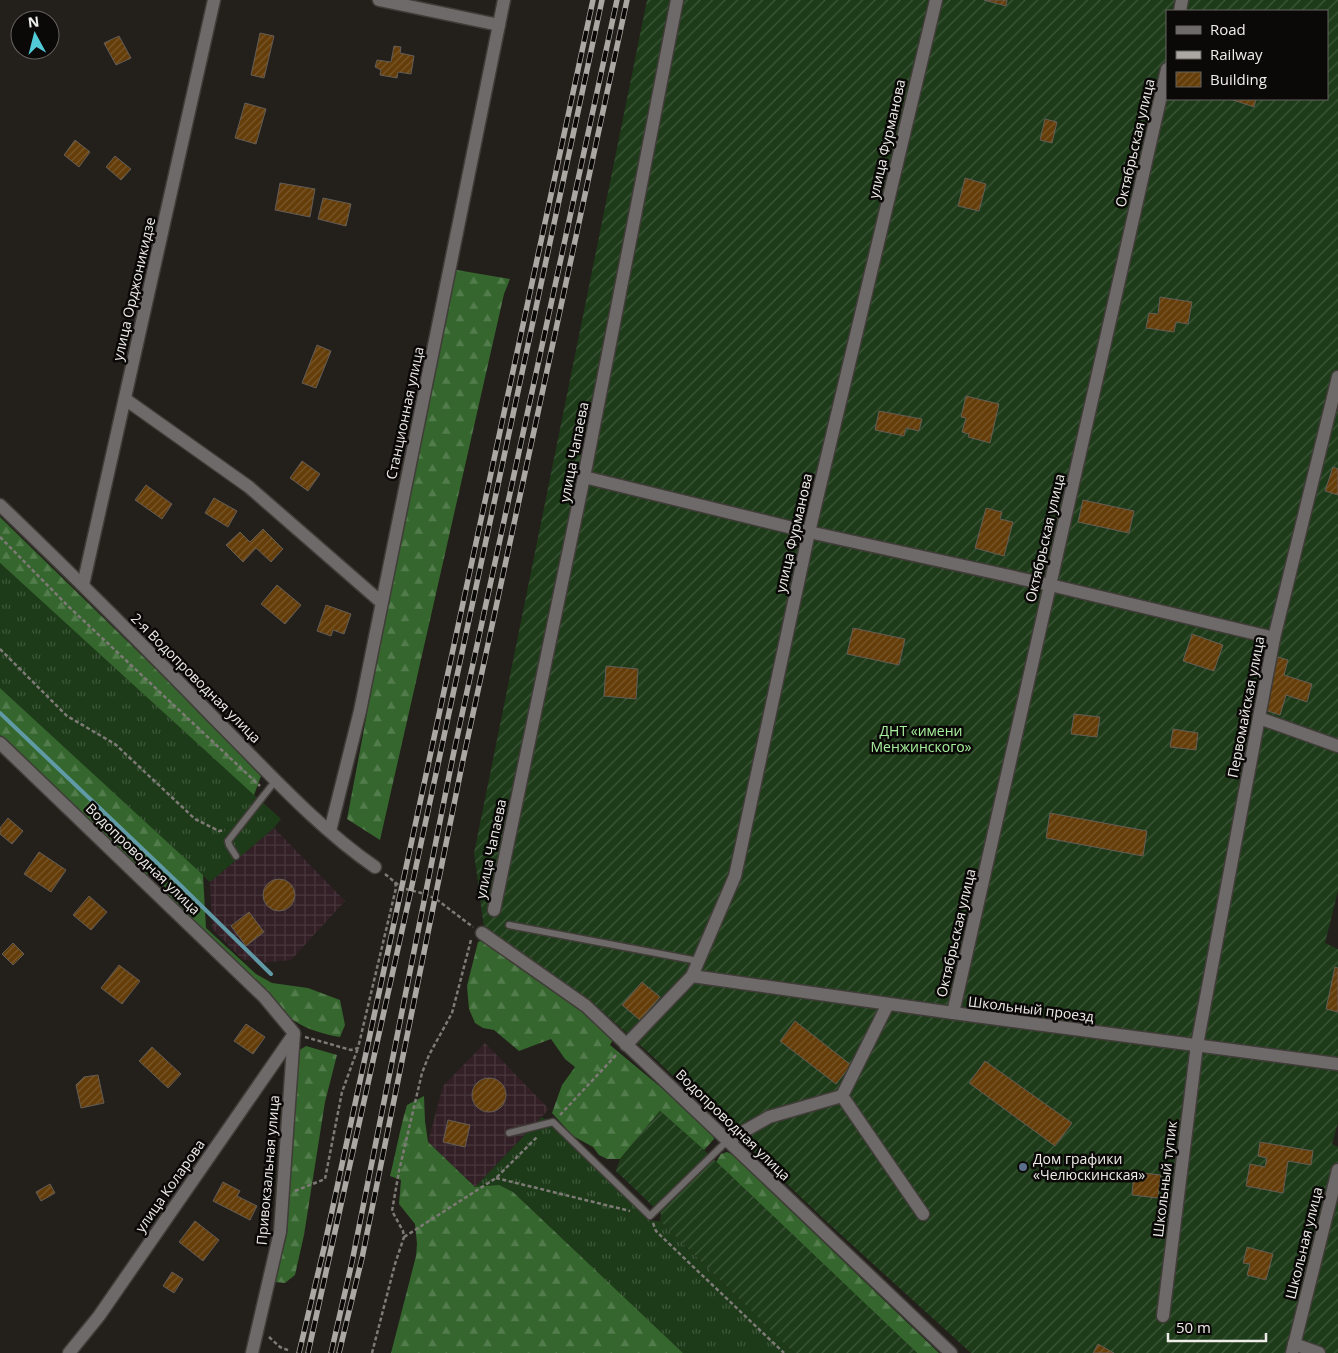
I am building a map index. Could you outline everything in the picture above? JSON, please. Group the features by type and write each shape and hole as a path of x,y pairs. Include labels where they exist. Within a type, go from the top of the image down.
{"street":[{"name":"улица Орджоникидзе","path":"83,585 214,0"},
{"path":"380,0 499,25"},
{"name":"Станционная улица","path":"330,831 360,711 504,0"},
{"name":"улица Чапаева","path":"494,910 584,477 677,0"},
{"name":"улица Фурманова","path":"626,1045 692,976 735,876 808,532 936,0"},
{"name":"Октябрьская улица","path":"953,1014 1166,73"},
{"name":"Первомайская улица","path":"1196,1045 1274,638 1338,377"},
{"path":"125,399 249,486 382,602"},
{"path":"584,477 808,532 1050,585 1274,638"},
{"name":"2-я Водопроводная улица","path":"0,505 83,585 276,780 350,850 375,867"},
{"path":"1259,718 1338,746"},
{"name":"Водопроводная улица","path":"0,743 264,997 294,1033"},
{"name":"Водопроводная улица","path":"476,933 586,1006 950,1353"},
{"name":"Школьный проезд","path":"692,976 953,1014 1338,1064"},
{"path":"727,1140 769,1117 842,1096 888,1004"},
{"name":"Привокзальная улица","path":"252,1353 280,1232 294,1033"},
{"name":"улица Коларова","path":"69,1353 99,1316 294,1033"},
{"name":"Школьный тупик","path":"1163,1316 1196,1045"},
{"path":"842,1096 923,1214"},
{"name":"Школьная улица","path":"1293,1349 1338,1170"},
{"path":"1293,1349 1319,1353"}],"lane":[{"path":"236,856 228,845 228,841 276,780"},
{"path":"508,925 698,961"},
{"path":"509,1133 553,1122 650,1216 727,1140"}],"path":[{"path":"0,537 68,606 267,791"},
{"path":"0,649 67,716 115,744 195,819 219,831 236,830"},
{"path":"372,1353 395,1264 404,1238 403,1231 392,1211 399,1171 422,1074 429,1055 452,1013 476,933 436,898 402,888 375,867"},
{"path":"283,1194 325,1179 342,1092 358,1048 396,888 395,881"},
{"path":"294,1033 351,1050 358,1048"},
{"path":"404,1238 496,1178 553,1122 626,1045"},
{"path":"496,1178 650,1216 656,1231 784,1353"},
{"path":"280,1347 290,1351"}],"shaded area":[{"path":"274,828 345,901 291,960 261,963 242,959 212,928 210,882"},
{"path":"485,1043 549,1109 475,1187 428,1142 443,1086"}],"green space":[{"name":"ДНТ «имени Менжинского»","path":"647,0 1338,0 1338,891 1325,943 1338,949 1338,1123 1332,1144 1338,1147 1338,1353 971,1353 828,1223 650,1054 591,1001 484,928 474,853"},
{"path":"451,269 510,279 504,294 380,840 347,819"},
{"path":"0,517 163,676 261,776 254,795 0,563"},
{"path":"0,563 281,819 274,828 210,882 0,688"},
{"path":"0,688 203,875 206,928 256,974 272,983 308,988 340,1000 345,1025 340,1037 311,1029 286,1015 164,893 158,880 149,874 145,874 0,735"},
{"path":"482,940 584,1012 614,1038 610,1045 713,1133 714,1139 704,1150 660,1111 620,1159 607,1159 599,1155 593,1147 573,1136 552,1113 562,1085 575,1067 565,1059 551,1039 519,1051 494,1030 483,1028 475,1023 469,1009 467,986 478,942"},
{"path":"306,1046 337,1055 325,1102 304,1235 295,1275 285,1283 275,1282 287,1234 298,1051"},
{"path":"424,1096 428,1142 475,1187 499,1185 513,1192 683,1353 391,1353 416,1256 417,1244 415,1224 399,1204 401,1180 390,1176 407,1105"},
{"path":"660,1111 704,1150 917,1353 794,1353 660,1221 661,1214 616,1171 620,1159"},
{"path":"542,1117 650,1221 660,1221 794,1353 683,1353 513,1192 475,1187"},
{"path":"727,1152 733,1155 939,1353 917,1353 716,1162 721,1154"}],"building":[{"path":"984,0 1007,0 1006,6"},
{"path":"260,33 274,36 264,78 251,75"},
{"path":"119,36 131,58 116,65 104,43"},
{"path":"394,46 401,47 400,53 414,56 411,74 398,72 397,78 380,75 381,70 375,67 377,60 391,62"},
{"path":"1233,100 1256,100 1254,107"},
{"path":"245,103 266,109 256,144 235,138"},
{"path":"1045,119 1057,122 1052,143 1040,140"},
{"path":"75,140 90,152 79,167 64,155"},
{"path":"115,156 131,169 121,180 106,167"},
{"path":"965,178 986,184 979,211 958,206"},
{"path":"280,183 315,189 310,217 275,210"},
{"path":"323,198 351,204 346,226 318,219"},
{"path":"1160,297 1192,302 1188,324 1176,322 1174,332 1146,328 1149,313 1158,314"},
{"path":"317,345 331,351 316,388 302,383"},
{"path":"966,396 999,404 990,443 968,437 969,434 962,432 966,418 961,417"},
{"path":"879,411 922,419 919,431 906,428 904,436 875,430"},
{"path":"302,461 320,474 308,491 290,478"},
{"path":"1333,467 1338,469 1338,495 1325,491"},
{"path":"146,485 172,504 162,519 135,500"},
{"path":"214,498 237,511 228,527 205,513"},
{"path":"1083,500 1134,511 1129,533 1078,522"},
{"path":"986,508 1002,512 1000,519 1013,522 1004,556 975,548"},
{"path":"263,529 283,549 271,562 256,548 243,562 226,545 240,532 250,542"},
{"path":"277,585 301,605 285,624 261,604"},
{"path":"326,605 351,614 344,634 333,630 331,636 317,631"},
{"path":"853,628 905,639 899,665 847,654"},
{"path":"1192,634 1223,645 1214,671 1183,661"},
{"path":"1278,657 1288,660 1284,675 1312,684 1307,702 1286,695 1280,715 1262,709"},
{"path":"606,666 638,669 636,699 604,696"},
{"path":"1074,714 1100,717 1097,737 1071,734"},
{"path":"1173,729 1198,733 1196,750 1170,747"},
{"path":"1050,813 1147,831 1143,856 1046,838"},
{"path":"8,818 23,831 12,844 0,834 0,828"},
{"path":"39,852 66,870 51,892 24,874"},
{"path":"279,879 291,883 295,895 291,907 279,911 267,907 263,895 267,883"},
{"path":"89,896 107,912 91,930 73,915"},
{"path":"249,912 264,932 246,946 231,926"},
{"path":"13,943 24,954 13,965 2,954"},
{"path":"119,965 140,981 122,1004 101,988"},
{"path":"1335,967 1338,968 1338,1012 1326,1009"},
{"path":"642,982 660,997 640,1020 622,1005"},
{"path":"795,1021 851,1065 836,1084 780,1041"},
{"path":"246,1024 265,1037 253,1054 234,1041"},
{"path":"152,1047 181,1074 168,1088 139,1061"},
{"path":"985,1061 1072,1123 1055,1146 969,1083"},
{"path":"98,1075 104,1103 81,1108 76,1085 84,1077"},
{"path":"489,1078 501,1083 506,1095 501,1107 489,1112 477,1107 472,1095 477,1083"},
{"path":"448,1120 470,1125 465,1147 443,1142"},
{"path":"1260,1142 1313,1151 1311,1165 1288,1161 1283,1193 1246,1186 1250,1164 1265,1167 1267,1158 1258,1156"},
{"path":"1134,1172 1161,1175 1158,1198 1132,1195"},
{"path":"223,1182 240,1191 237,1196 257,1206 250,1220 213,1201"},
{"path":"50,1184 55,1193 41,1201 36,1192"},
{"path":"195,1221 219,1240 203,1261 179,1242"},
{"path":"1247,1247 1273,1254 1266,1280 1247,1275 1250,1264 1243,1263"},
{"path":"172,1272 183,1279 174,1293 163,1286"},
{"path":"1098,1344 1114,1353 1093,1353"}],"waterway":[{"path":"0,713 271,974"}],"railway":[{"path":"299,1353 324,1248 593,0"},
{"path":"308,1353 411,890 602,0"},
{"path":"331,1353 352,1262 453,756 617,0"},
{"path":"339,1353 362,1258 463,760 627,0"}],"place":[{"name":"Дом графики «Челюскинская»","path":"1023,1167"}]}
